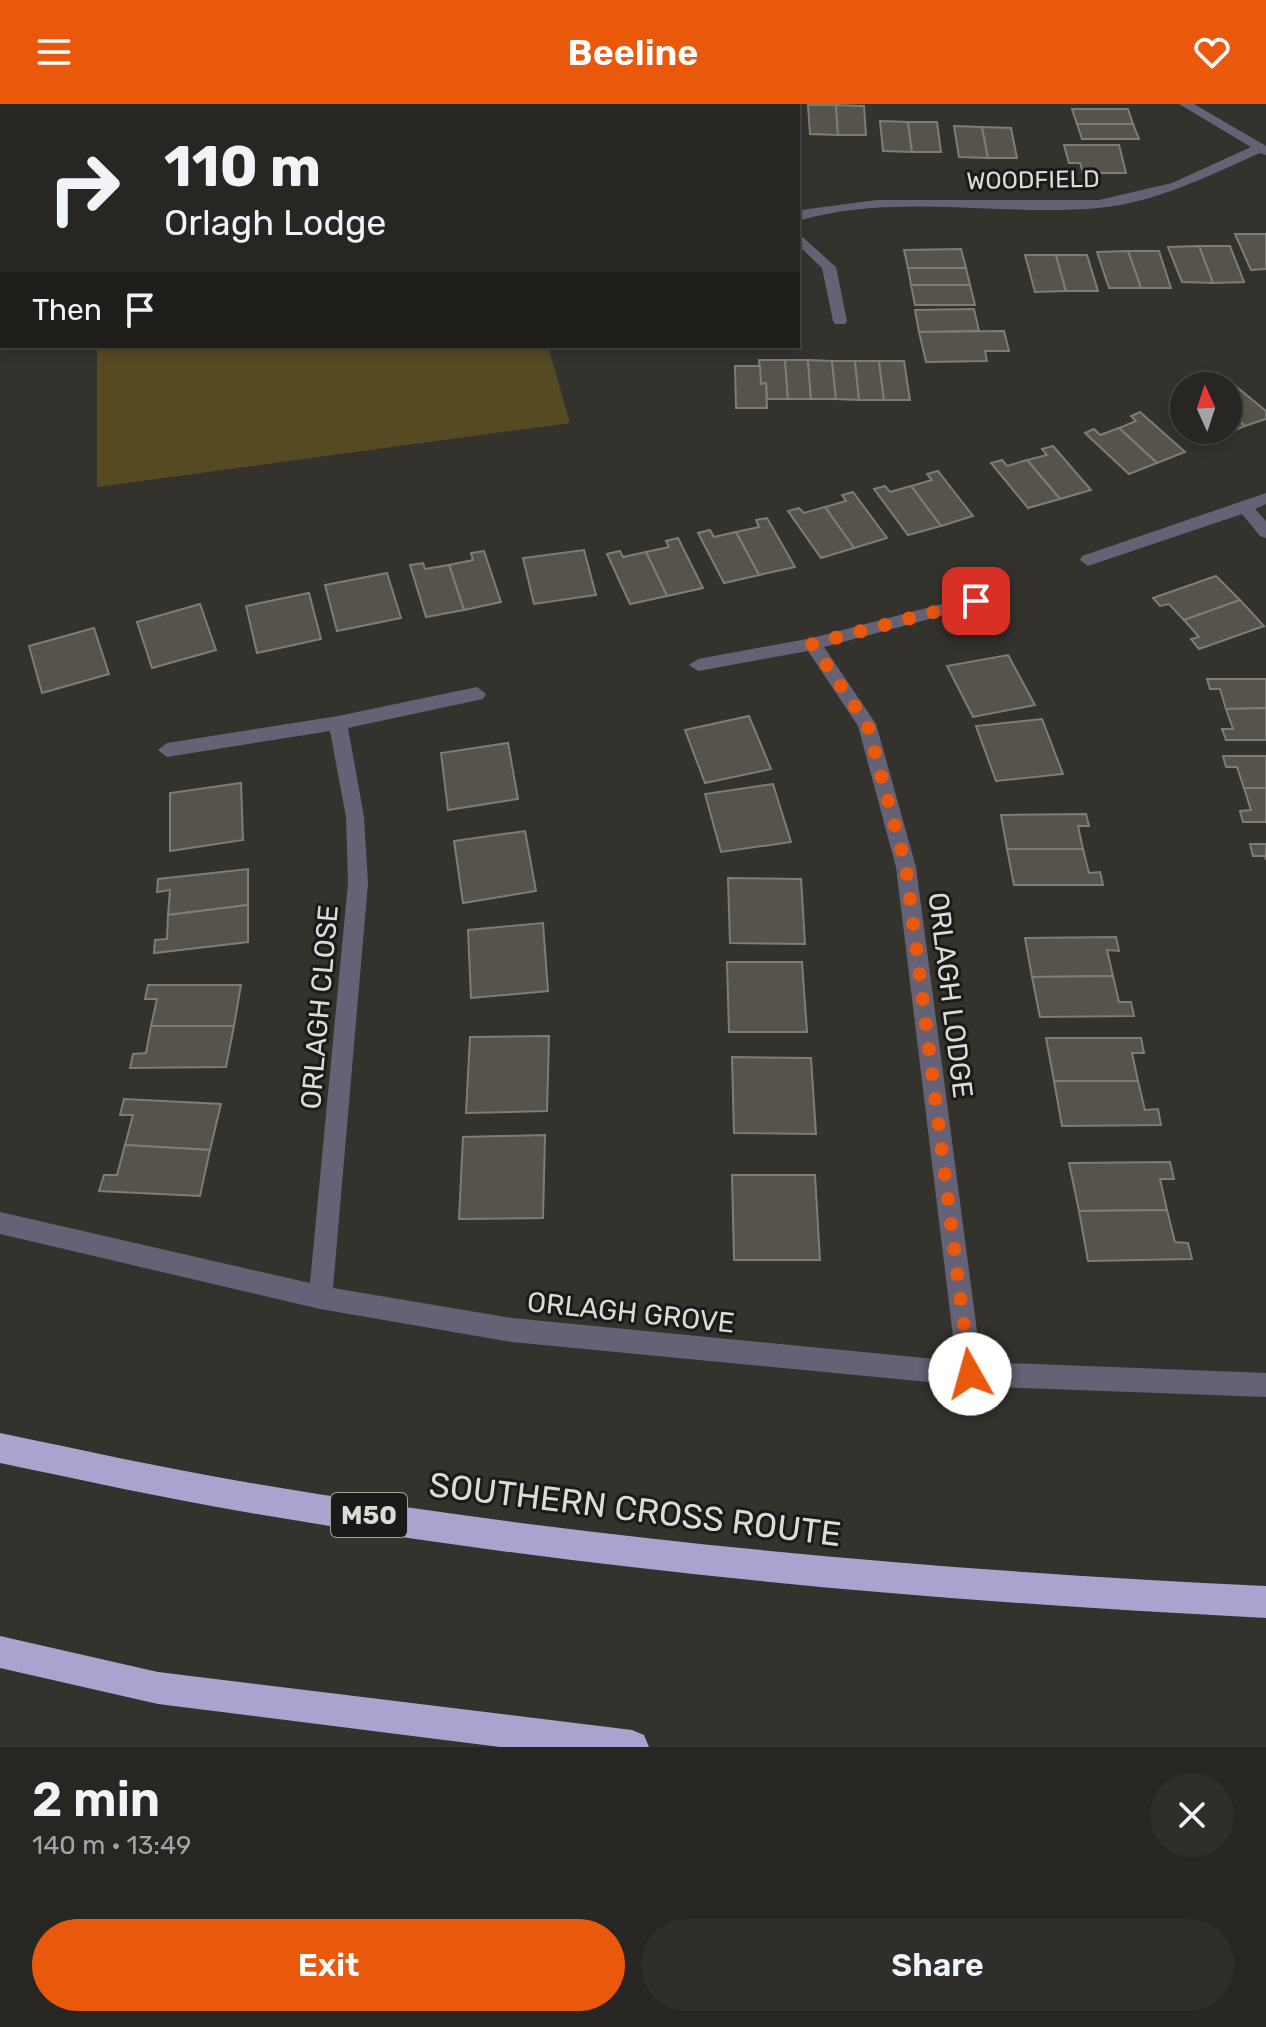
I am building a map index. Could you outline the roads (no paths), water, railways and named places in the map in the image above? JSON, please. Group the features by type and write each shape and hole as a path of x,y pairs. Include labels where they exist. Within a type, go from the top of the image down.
{"highway":[{"name":"SOUTHERN CROSS ROUTE","path":"0,1448 280,1503 741,1564 1180,1599 1266,1602"},
{"path":"0,1652 158,1688 632,1747"}],"street":[{"name":"WOODFIELD","path":"1185,104 1263,150"},
{"name":"WOODFIELD","path":"800,216 877,204 1099,204 1176,186 1263,150"},
{"path":"800,239 829,267 840,321"},
{"path":"1088,560 1266,498"},
{"path":"1245,507 1266,532"},
{"path":"698,665 812,644 976,601"},
{"name":"ORLAGH LODGE","path":"812,644 867,724 906,867 970,1374"},
{"path":"167,750 338,723 477,694"},
{"name":"ORLAGH CLOSE","path":"320,1297 358,883 355,817 338,723"},
{"name":"ORLAGH GROVE","path":"0,1223 320,1297 512,1330 970,1374 1266,1385"}]}
